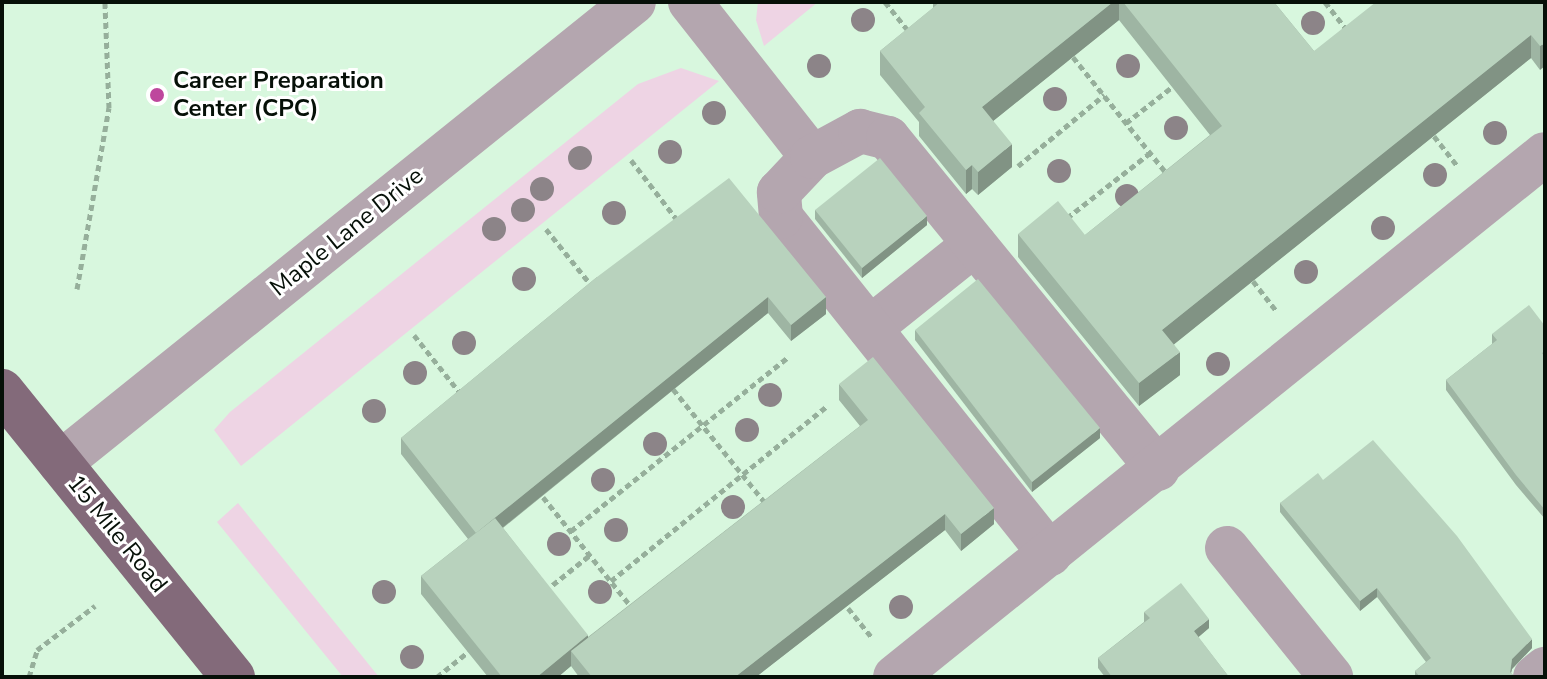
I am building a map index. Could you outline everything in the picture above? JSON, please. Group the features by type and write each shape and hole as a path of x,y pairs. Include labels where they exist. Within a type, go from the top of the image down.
{"main road":[{"name":"15 Mile Road","path":"2,391 233,677"}],"street":[{"name":"Maple Lane Drive","path":"60,463 634,2"},
{"path":"690,2 812,157"},
{"path":"1050,554 781,217 779,192 812,157 860,131 888,138 1158,469"},
{"path":"885,659 1050,554 1545,154"},
{"path":"870,328 975,244"},
{"path":"1227,548 1331,677"},
{"path":"1535,677 1545,669"}],"path":[{"path":"77,289 109,108 105,2"},
{"path":"885,2 916,40"},
{"path":"1325,2 1357,41"},
{"path":"1073,57 1176,185"},
{"path":"1126,123 1172,87"},
{"path":"1018,166 1104,95"},
{"path":"1434,136 1468,179"},
{"path":"1063,221 1151,152"},
{"path":"631,160 681,225"},
{"path":"546,229 597,293"},
{"path":"1253,281 1280,315"},
{"path":"414,335 467,401"},
{"path":"571,531 788,357"},
{"path":"673,389 772,512"},
{"path":"611,581 827,406"},
{"path":"543,497 638,614"},
{"path":"541,594 590,555"},
{"path":"29,677 37,650 95,606"},
{"path":"848,608 885,659"},
{"path":"437,677 468,652"}],"shaded area":[{"path":"758,2 818,2 764,46 756,20"},
{"path":"681,68 719,81 241,466 214,430 230,412 638,84"},
{"path":"238,503 379,677 343,677 217,522"}],"building":[{"path":"940,2 1113,2 982,107 1012,144 978,172 972,165 966,170 919,113 925,107 880,51"},
{"path":"1123,2 1274,2 1314,51 1376,2 1545,2 1545,43 1540,46 1531,35 1162,330 1180,352 1139,383 1018,234 1058,201 1085,235 1222,126"},
{"path":"880,158 927,216 862,268 815,210"},
{"path":"729,178 826,297 791,325 768,297 476,533 401,438 597,277"},
{"path":"978,279 1100,428 1032,482 915,330"},
{"path":"1529,305 1545,326 1545,351 1542,353 1545,358 1545,510 1446,380 1497,340 1492,334"},
{"path":"873,357 994,508 961,534 945,514 735,677 592,677 571,651 868,420 839,384"},
{"path":"1373,440 1457,536 1532,639 1512,659 1510,672 1515,677 1420,677 1415,671 1431,658 1377,588 1360,601 1280,503 1318,473 1323,480"},
{"path":"495,518 588,635 537,677 502,677 421,576"},
{"path":"1181,583 1209,619 1194,631 1229,677 1112,677 1098,658 1150,618 1144,612"}],"place":[{"name":"Career Preparation Center (CPC)","path":"157,95"}]}
